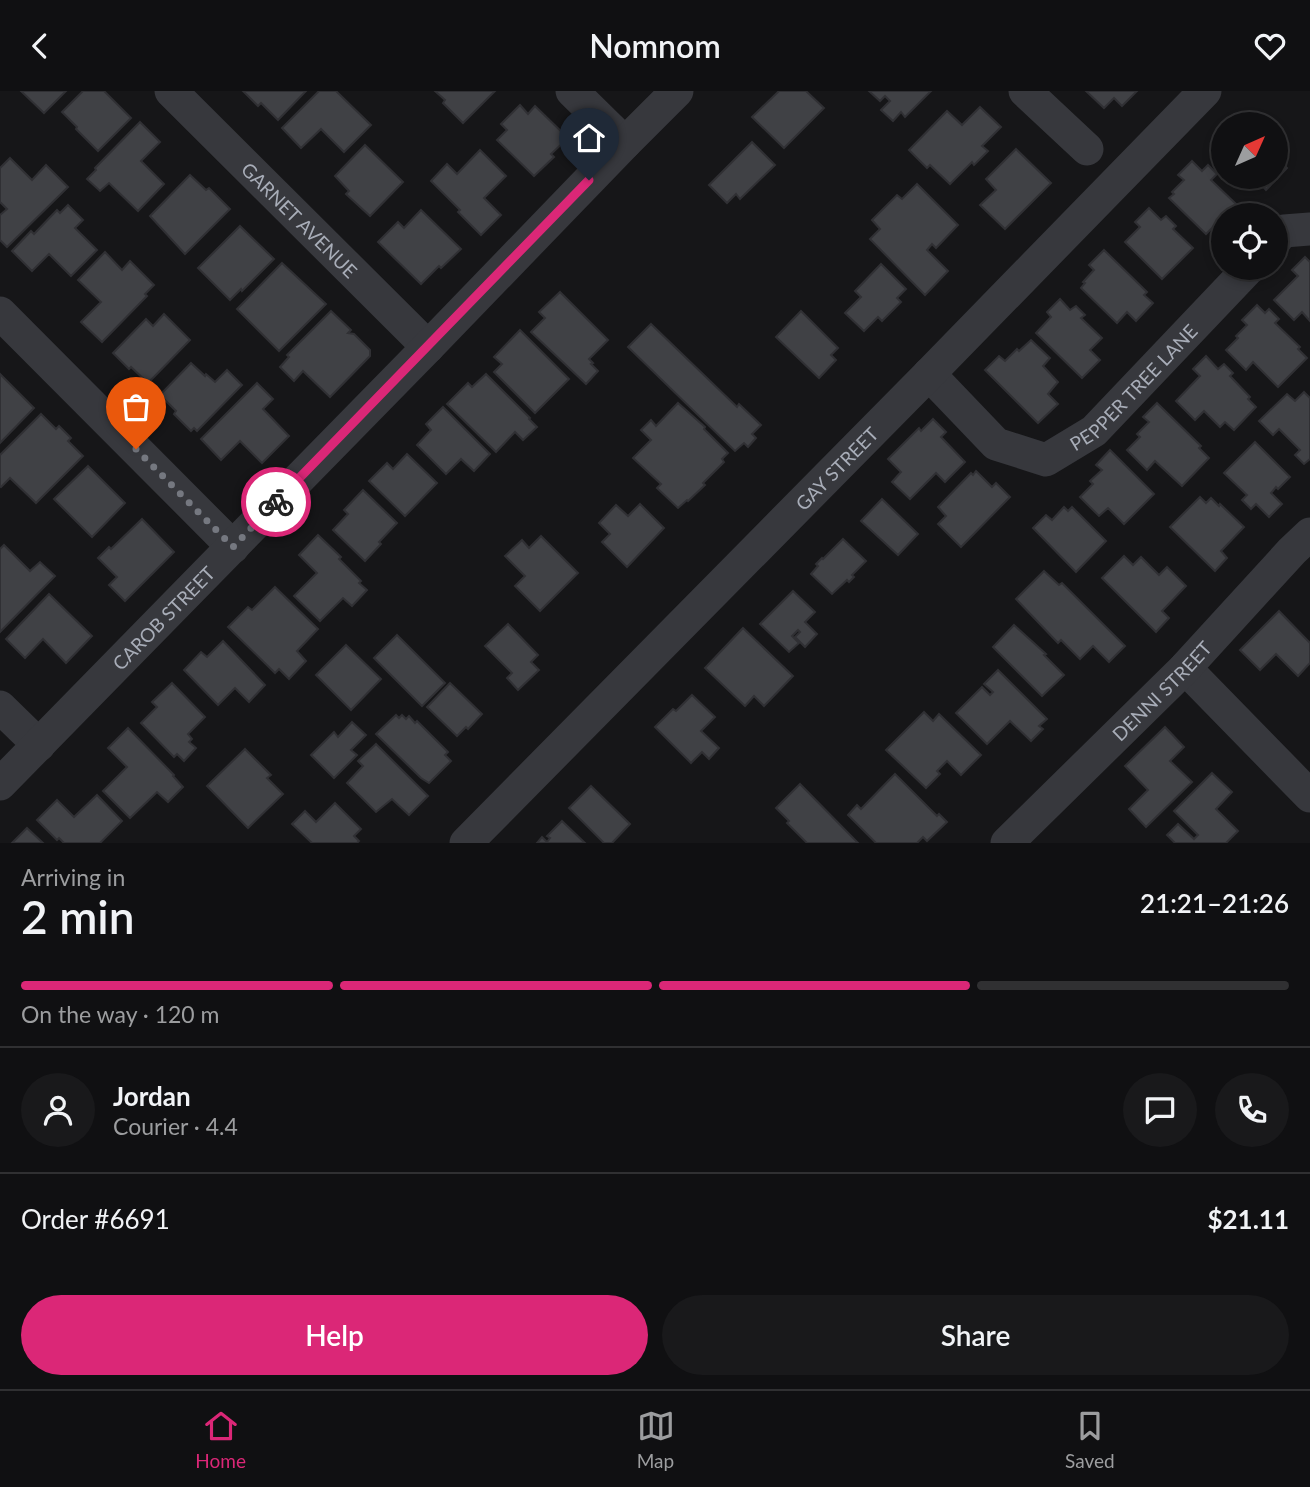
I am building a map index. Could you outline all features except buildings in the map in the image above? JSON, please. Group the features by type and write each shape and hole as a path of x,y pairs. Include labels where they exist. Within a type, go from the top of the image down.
{"street":[{"name":"GARNET AVENUE","path":"171,91 428,347"},
{"path":"572,91 625,142"},
{"name":"CAROB STREET","path":"0,784 677,91"},
{"path":"1026,91 1087,149"},
{"name":"GAY STREET","path":"466,843 1205,91"},
{"path":"1288,231 1310,229"},
{"name":"PEPPER TREE LANE","path":"929,374 996,444 1046,460 1094,431 1238,280"},
{"path":"0,313 233,547"},
{"name":"DENNI STREET","path":"1007,843 1185,668 1310,534"},
{"path":"1185,668 1310,796"},
{"path":"0,706 38,745"}],"way so far":[{"path":"136,449 233,547 276,502"}],"route":[{"path":"276,502 589,180"}]}
